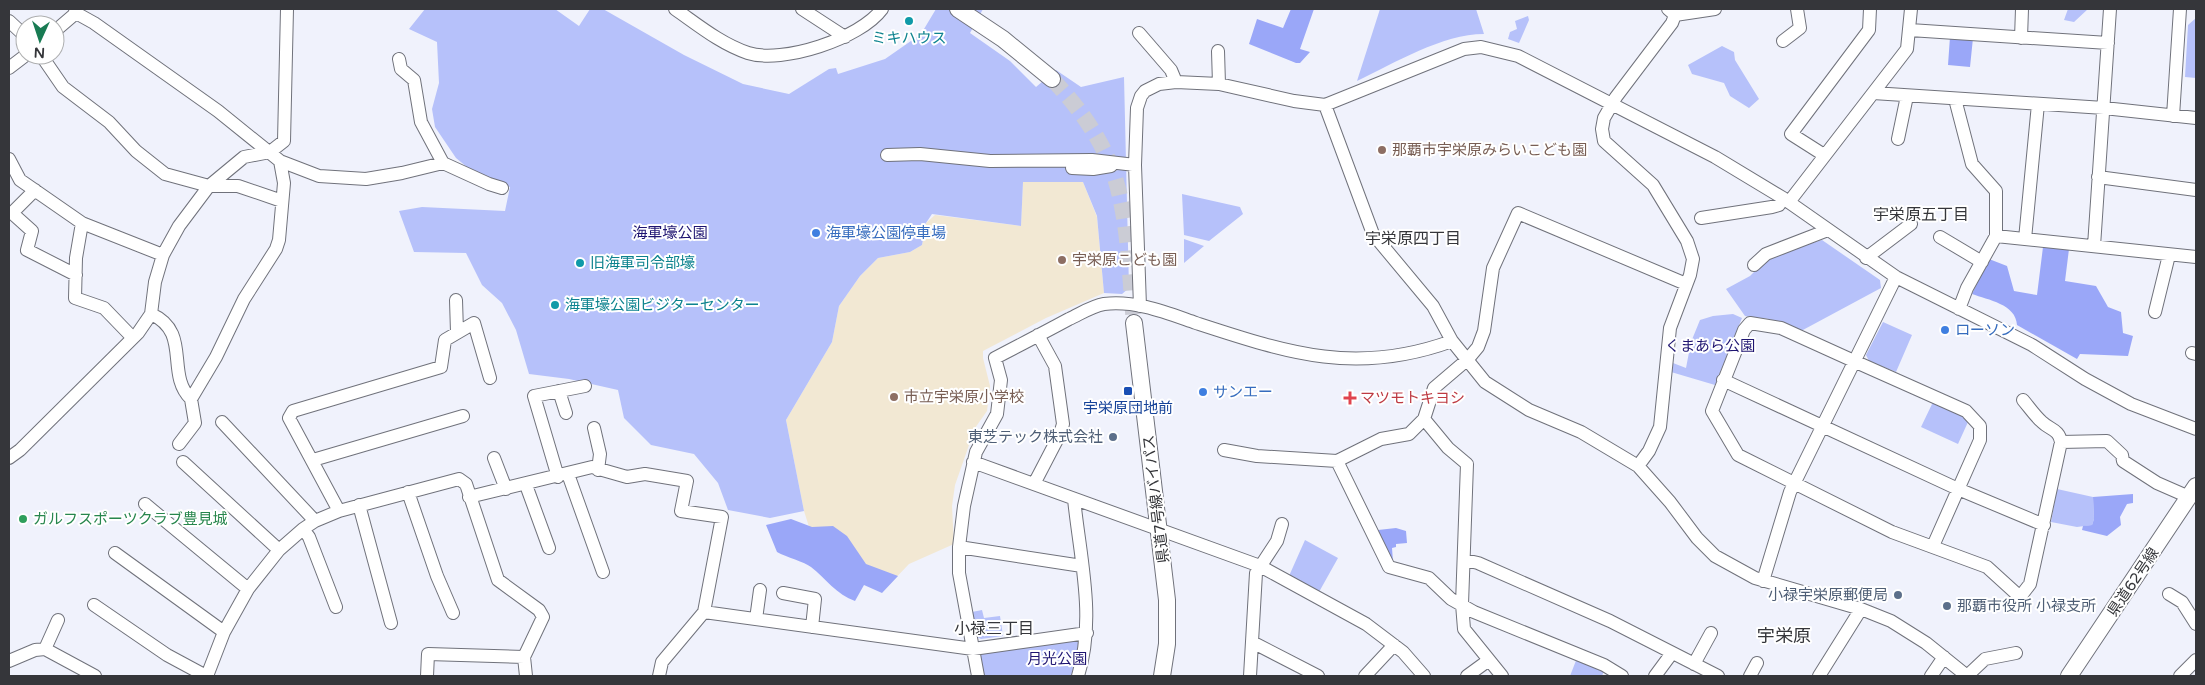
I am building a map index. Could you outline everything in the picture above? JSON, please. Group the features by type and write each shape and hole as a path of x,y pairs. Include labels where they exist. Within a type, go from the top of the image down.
{"main road":[{"path":"958,9 1003,39 1052,79"},
{"name":"県道7号線バイパス","path":"1134,323 1160,531 1168,619 1167,644 1162,676"},
{"name":"県道62号線","path":"2069,676 2194,492"}],"street":[{"path":"9,458 20,450 138,333 151,314 155,282 163,256 180,226 209,186 244,156 270,152 284,141 287,9"},
{"path":"675,9 727,43 757,55 782,55 846,37 866,25 882,9"},
{"path":"802,9 846,37"},
{"path":"1638,466 1649,451 1660,427 1670,328 1693,259 1687,240 1672,212 1653,185 1604,141 1602,129 1611,104 1672,23 1672,12 1715,9"},
{"path":"1783,41 1800,28 1797,9"},
{"path":"1824,155 1792,134 1869,30 1870,9"},
{"path":"1701,218 1772,207 1786,200 1873,94 1907,49 1911,9"},
{"path":"2021,38 2022,9"},
{"path":"2094,246 2110,9"},
{"path":"2173,116 2180,9"},
{"path":"65,21 75,11 94,23 280,161 319,176 366,179 443,163"},
{"path":"1910,30 2108,44"},
{"path":"1139,33 1171,70 1176,82"},
{"path":"1140,306 1135,165 1137,108 1141,96 1152,87 1176,82 1219,84 1301,103 1325,105 1464,49 1481,47 1518,56 1715,157 1786,200 1866,258 1896,277 2032,345 2085,379 2131,404 2196,429"},
{"path":"1218,50 1219,84"},
{"path":"399,59 401,69 414,80 420,122 443,163 502,188"},
{"path":"48,65 63,87 109,122 151,164 165,174 209,186 238,186 282,201"},
{"path":"1873,94 2104,108 2196,118"},
{"path":"1898,138 1906,96"},
{"path":"1955,99 1972,164 1996,191 1996,236 1959,309"},
{"path":"2025,239 2038,104"},
{"path":"1325,105 1373,234 1433,306 1452,341 1485,382 1529,410 1612,448 1638,466 1670,502 1697,538 1715,556 1746,575 1861,609 1910,632 1967,676 1985,659 2016,653"},
{"path":"886,155 900,156 918,162 962,166 1093,169 1135,165"},
{"path":"9,159 20,180 82,223 163,256"},
{"path":"191,399 216,357 252,286 276,249 279,240 284,183 280,161"},
{"path":"2098,177 2196,190"},
{"path":"35,190 12,213 32,231 28,250 76,275"},
{"path":"1224,450 1258,456 1337,460 1380,439 1410,434 1424,419 1434,388 1468,359 1478,347 1484,331 1493,268 1518,213 1686,284"},
{"path":"82,223 75,298 104,308 132,337"},
{"path":"1866,258 1911,224"},
{"path":"1754,265 1766,254 1828,230"},
{"path":"1996,236 2196,257"},
{"path":"1940,237 1982,262"},
{"path":"2155,312 2169,255"},
{"path":"1763,581 1795,483 1856,362 1896,277"},
{"path":"456,300 457,332"},
{"path":"978,676 959,573 959,547 973,462 976,452 997,414 1001,380 995,358 1098,305 1117,303 1140,306 1272,347 1308,356 1365,359 1409,353 1452,341"},
{"path":"151,314 172,330 181,381 186,394 191,399 195,423 179,444"},
{"path":"339,511 290,418 293,411 441,367 445,340 474,323 490,378"},
{"path":"1933,546 1980,440 1980,426 1966,411 1781,328 1750,323 1744,330 1712,411 1738,455 1892,532 1987,567 2020,597 2030,584 2061,442 2060,435 2054,428 2043,423 2023,400"},
{"path":"1034,484 1060,434 1063,424 1055,366 1038,335"},
{"path":"1723,380 1958,489 2044,525"},
{"path":"585,386 534,396 563,475 603,572"},
{"path":"559,391 566,413"},
{"path":"313,460 463,416"},
{"path":"1424,419 1448,448 1467,464 1462,604 1464,629 1502,676"},
{"path":"222,422 315,521"},
{"path":"594,428 600,454 598,470"},
{"path":"2061,442 2107,441 2122,455 2123,461 2157,483 2194,492"},
{"path":"494,458 506,489"},
{"path":"1337,460 1390,567 1428,578 1451,599 1604,665 1622,676"},
{"path":"184,462 279,550"},
{"path":"973,462 1260,566 1366,624 1394,645 1424,676"},
{"path":"469,497 592,468 627,477 645,474 687,481 681,510 722,517 704,612 662,662 661,676"},
{"path":"94,605 167,655 206,676 224,632 248,589 279,550 304,529 315,521 339,511 459,479 466,484 498,580 539,610 543,617 524,657 526,676"},
{"path":"526,485 549,548"},
{"path":"408,492 437,576 454,613"},
{"path":"1074,499 1087,602 1087,633 1078,676"},
{"path":"145,504 248,589"},
{"path":"359,505 391,623"},
{"path":"1250,676 1256,573 1277,541 1282,524"},
{"path":"304,529 309,537 336,607"},
{"path":"959,547 1082,566"},
{"path":"115,553 224,632"},
{"path":"1465,560 1478,563 1610,621 1718,676"},
{"path":"756,619 760,590"},
{"path":"783,593 815,599 812,627"},
{"path":"2169,594 2182,602 2196,624"},
{"path":"1818,676 1861,609"},
{"path":"704,612 973,649 1087,633"},
{"path":"45,649 58,620"},
{"path":"1694,664 1711,633"},
{"path":"1252,642 1318,676"},
{"path":"1365,676 1394,645"},
{"path":"9,661 35,650 45,649 75,672 95,676"},
{"path":"1655,676 1672,652"},
{"path":"427,676 428,654 524,657"},
{"path":"1931,676 1944,657"},
{"path":"1468,676 1489,660"},
{"path":"2180,676 2196,660"},
{"path":"1750,676 1757,663"}],"shaded area":[{"path":"1291,9 1314,9 1300,49 1310,52 1300,63 1249,44 1257,19 1283,28"},
{"path":"1950,37 1973,38 1970,67 1948,65"},
{"name":"市立宇栄原小学校","path":"1023,182 1083,182 1097,217 1104,293 1046,318 983,351 990,386 987,411 975,428 955,485 952,506 954,544 909,564 888,586 810,530 804,511 786,420 832,342 839,306 860,276 878,258 910,252 922,245 926,223 935,215 1021,226"},
{"path":"2043,247 2069,249 2065,281 2096,286 2108,307 2121,312 2123,333 2133,336 2128,356 2080,354 2077,359 2017,325 2012,312 2007,308 1972,294 1989,259 2007,266 2014,291 2037,295"},
{"path":"2133,494 2133,503 2127,504 2120,517 2121,525 2107,536 2082,530 2083,526 2092,525 2094,519 2093,497"},
{"path":"791,519 812,527 833,526 847,536 866,564 898,576 882,593 864,585 855,601 849,598 837,591 808,565 777,552 766,525"},
{"path":"1396,528 1406,531 1407,543 1396,544 1396,547 1392,548 1393,562 1378,530"}],"green space":[{"name":"海軍壕公園","path":"425,9 555,9 579,26 590,9 603,9 684,55 743,84 789,94 829,69 836,68 838,74 885,59 921,34 936,9 983,9 970,33 1010,61 1036,87 1056,70 1081,87 1124,77 1129,288 1122,294 1104,293 1097,216 1083,182 1023,182 1021,226 932,214 926,223 922,245 910,252 878,258 860,276 839,306 832,342 786,420 804,511 770,518 728,510 718,483 694,454 651,445 624,418 618,390 569,379 529,374 516,330 502,303 482,285 466,253 414,252 399,211 422,207 505,211 510,187 473,172 456,158 435,127 432,109 439,83 437,42 409,29"},
{"path":"1380,9 1476,9 1484,34 1468,35 1435,44 1357,81"},
{"path":"2068,9 2088,9 2074,22 2064,20"},
{"path":"1528,16 1529,20 1519,43 1508,39 1510,32 1517,29 1515,21"},
{"path":"2196,18 2196,78 2185,77 2188,25"},
{"path":"1722,46 1734,52 1735,60 1759,99 1749,108 1730,96 1724,83 1692,74 1688,65"},
{"path":"1182,194 1240,207 1243,214 1209,241 1184,235"},
{"path":"1184,239 1204,246 1184,263"},
{"path":"1822,240 1880,280 1881,288 1801,331 1769,319 1745,316 1726,289 1750,276 1769,257"},
{"name":"くまあら公園","path":"1733,314 1742,318 1715,385 1671,372 1673,363 1686,368 1691,342 1700,320 1713,316"},
{"path":"1883,322 1912,335 1896,372 1869,361 1866,355"},
{"path":"1933,402 1962,415 1968,422 1958,444 1921,427"},
{"path":"2057,489 2093,497 2094,519 2092,525 2077,527 2051,522"},
{"path":"1305,540 1338,558 1319,592 1289,576"},
{"path":"982,610 984,618 1000,616 1003,636 981,639 977,637 972,612"},
{"name":"月光公園","path":"1078,639 1081,643 1071,676 983,676 980,655 985,651"},
{"path":"1577,658 1604,671 1602,676 1570,676"}],"tunnel":[{"path":"1052,79 1076,106 1090,126 1102,146 1114,176 1120,196 1127,238 1134,323"}],"place":[{"name":"ミキハウス","path":"909,21"},
{"name":"那覇市宇栄原みらいこども園","path":"1382,150"},
{"name":"海軍壕公園停車場","path":"816,233"},
{"name":"宇栄原こども園","path":"1062,260"},
{"name":"旧海軍司令部壕","path":"580,263"},
{"name":"海軍壕公園ビジターセンター","path":"555,305"},
{"name":"ローソン","path":"1945,330"},
{"name":"宇栄原団地前","path":"1128,391"},
{"name":"サンエー","path":"1203,392"},
{"name":"市立宇栄原小学校","path":"894,397"},
{"name":"マツモトキヨシ","path":"1350,398"},
{"name":"東芝テック株式会社","path":"1113,437"},
{"name":"ガルフスポーツクラブ豊見城","path":"23,519"},
{"name":"小禄宇栄原郵便局","path":"1898,595"},
{"name":"那覇市役所 小禄支所","path":"1947,606"}],"district":[{"name":"宇栄原五丁目","path":"1921,214"},
{"name":"宇栄原四丁目","path":"1413,238"},
{"name":"小禄三丁目","path":"994,628"},
{"name":"宇栄原","path":"1784,636"}]}
